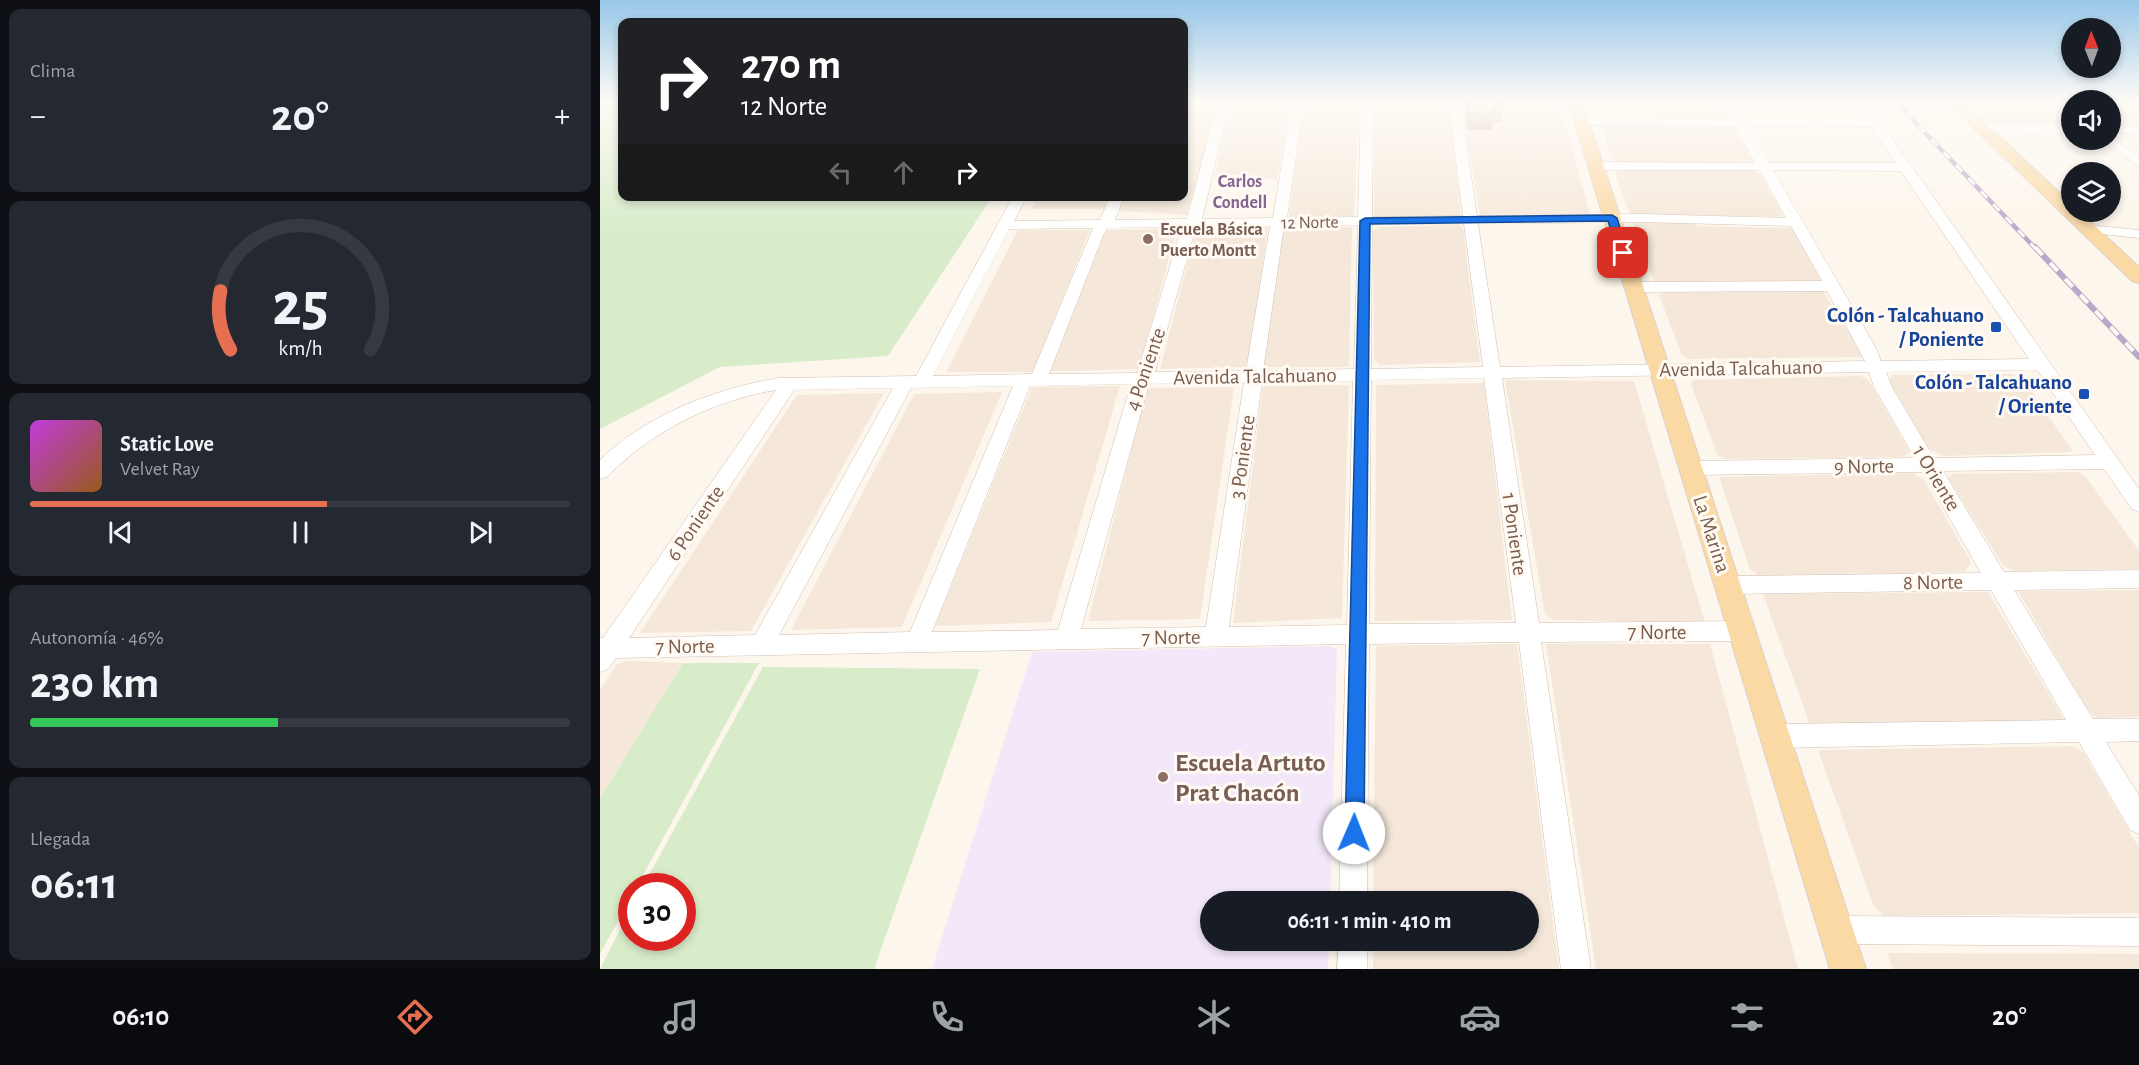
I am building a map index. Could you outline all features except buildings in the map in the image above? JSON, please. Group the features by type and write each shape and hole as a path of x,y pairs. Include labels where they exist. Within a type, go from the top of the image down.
{"main road":[{"name":"La Marina","path":"1589,145 1848,969"},
{"path":"2000,145 2139,277"}],"street":[{"name":"4 Poniente","path":"1067,639 1136,391 1149,367 1187,230 1195,218 1213,145"},
{"name":"3 Poniente","path":"1216,637 1275,231 1291,145"},
{"path":"1353,891 1366,145"},
{"name":"1 Poniente","path":"1460,145 1576,969"},
{"name":"1 Oriente","path":"1752,145 1868,348 1882,387 2139,821"},
{"path":"1891,145 2139,504"},
{"path":"2121,149 2139,163"},
{"path":"1596,166 1906,167"},
{"path":"762,645 1017,201"},
{"path":"917,642 1097,232 1108,218 1115,201"},
{"name":"12 Norte","path":"1005,225 1612,218 1796,222"},
{"path":"2088,229 2139,234"},
{"path":"1634,287 1833,286"},
{"name":"Avenida Talcahuano","path":"600,472 628,445 711,403 755,387 789,384 2042,364"},
{"name":"6 Poniente","path":"603,652 789,384"},
{"name":"9 Norte","path":"1691,468 2110,462"},
{"name":"8 Norte","path":"1728,585 2139,579"},
{"name":"7 Norte","path":"603,652 762,645 1067,639 1742,631"},
{"path":"1775,736 2139,730"},
{"path":"1836,930 2139,932"},
{"path":"1352,969 1353,951"}],"shaded area":[{"path":"1188,145 1207,145 1189,215 1119,211 1123,201 1188,201"},
{"path":"1222,145 1283,145 1277,179 1214,178"},
{"path":"1299,145 1357,145 1354,216 1289,217"},
{"path":"1374,145 1453,145 1461,216 1374,218"},
{"path":"1468,145 1571,145 1590,214 1480,215"},
{"path":"1608,145 1744,145 1753,161 1614,163"},
{"path":"1619,170 1752,170 1759,173 1783,215 1779,217 1630,214 1615,173"},
{"path":"1036,201 1108,201 1105,209 1031,209"},
{"path":"1636,223 1694,223 1696,226 1792,228 1821,279 1819,282 1655,284 1634,225"},
{"path":"1459,225 1463,228 1480,362 1380,365 1374,360 1373,230 1378,227"},
{"path":"1197,227 1268,227 1248,367 1160,369"},
{"path":"1352,227 1349,367 1263,367 1283,228"},
{"path":"1177,229 1139,369 1050,371 1106,230"},
{"path":"1018,230 1090,230 1033,372 946,372"},
{"path":"1823,291 1864,357 1688,359 1681,353 1659,295 1664,292"},
{"path":"2012,374 2024,380 2073,452 1943,456 1929,449 1888,381 1893,375"},
{"path":"1861,376 1869,381 1910,452 1903,457 1724,459 1717,454 1691,384 1694,380"},
{"path":"1505,380 1634,381 1705,623 1553,620 1545,614"},
{"path":"1484,383 1512,620 1375,621 1376,385"},
{"path":"1349,385 1342,618 1233,623 1263,386"},
{"path":"1120,386 1051,622 935,626 1032,387"},
{"path":"1234,387 1200,619 1088,621 1147,388"},
{"path":"1002,392 902,627 791,630 914,394"},
{"path":"884,393 751,631 640,633 797,395"},
{"path":"2079,472 2086,477 2139,551 2139,569 2013,571 2003,565 1948,478 1952,474"},
{"path":"1913,473 1924,480 1971,562 1965,572 1758,575 1750,569 1719,477"},
{"path":"2139,590 2139,717 2097,718 2087,709 2018,591"},
{"path":"1988,592 2064,720 1810,725 1763,594"},
{"path":"1517,644 1559,969 1373,969 1373,951 1539,951 1539,891 1373,891 1376,646"},
{"path":"1546,644 1710,644 1798,969 1596,969"},
{"name":"Escuela Artuto Prat Chacón","path":"1330,646 1337,650 1330,891 1200,891 1200,951 1329,951 1328,969 932,969 1032,652"},
{"path":"626,661 683,663 600,798 600,690 617,664"},
{"path":"2074,746 2083,752 2139,848 2139,913 1884,916 1874,907 1818,750"},
{"path":"1887,953 2139,954 2139,969 1893,969"}],"green space":[{"path":"600,145 618,145 618,201 989,201 888,356 720,367 600,429"},
{"path":"683,663 759,663 644,873 618,873 618,921 600,954 600,798"},
{"path":"763,667 980,669 874,969 600,969 618,934 618,951 696,951 696,873 650,873"}],"railway":[{"path":"1937,145 2036,249"},
{"path":"2035,247 2139,357"}],"place":[{"name":"Escuela Básica Puerto Montt","path":"1148,239"},
{"name":"Colón - Talcahuano / Poniente","path":"1996,327"},
{"name":"Colón - Talcahuano / Oriente","path":"2084,394"},
{"name":"Escuela Artuto Prat Chacón","path":"1163,777"}],"district":[{"name":"Carlos Condell","path":"1240,192"}],"route":[{"path":"1354,833 1365,221 1612,218 1623,253"}]}
